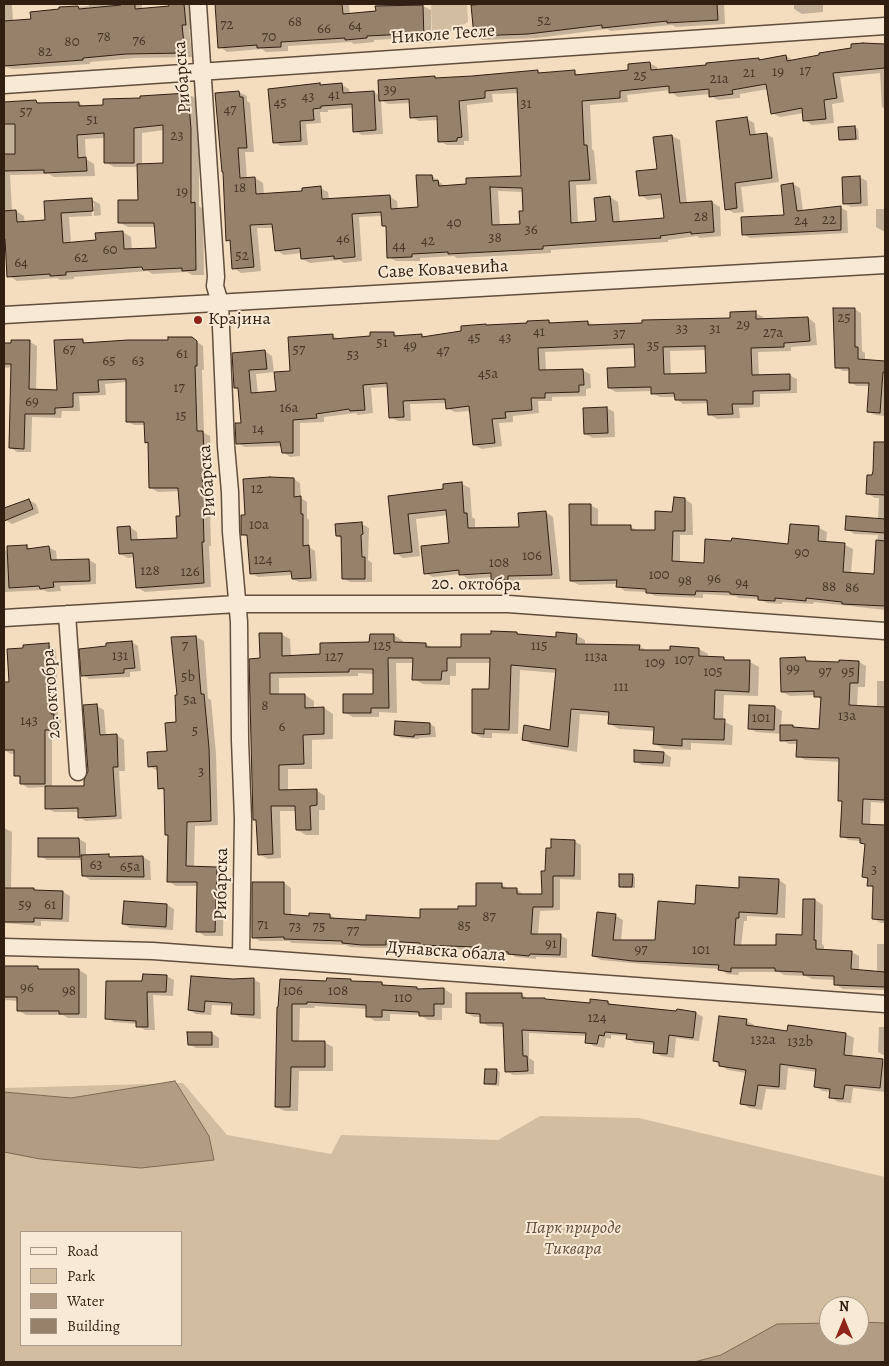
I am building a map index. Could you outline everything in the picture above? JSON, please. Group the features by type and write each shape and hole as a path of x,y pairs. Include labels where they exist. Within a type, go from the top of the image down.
{"street":[{"name":"Рибарска","path":"198,4 216,277 215,286 220,303 226,446 239,622 242,819 241,957"},
{"name":"Николе Тесле","path":"4,85 885,26"},
{"name":"Саве Ковачевића","path":"4,315 885,265"},
{"name":"20. октобра","path":"4,618 237,604 508,604 885,631"},
{"name":"20. октобра","path":"66,614 78,772"},
{"name":"Дунавска обала","path":"4,947 153,951 885,1004"}],"green space":[{"path":"431,4 467,4 468,22 442,37 432,34"},
{"name":"Парк природе Тиквара","path":"183,1083 227,1135 331,1154 341,1135 498,1140 540,1116 639,1118 885,1177 885,1362 4,1362 4,1088"}],"water":[{"path":"175,1081 209,1136 214,1160 141,1168 40,1159 4,1152 4,1092 71,1098"},
{"path":"869,1322 885,1323 885,1362 694,1362 721,1355 777,1324 819,1323 819,1346 869,1346"}],"building":[{"path":"135,4 135,9 169,6 168,4 184,4 186,25 182,25 185,53 126,54 83,58 83,60 4,66 4,21 31,19 30,12 59,9 59,7 78,6 79,9"},
{"path":"215,4 342,4 343,14 376,11 375,6 423,5 424,40 408,40 408,34 367,36 367,38 345,40 345,38 281,42 281,47 257,48 257,45 218,48"},
{"path":"717,4 718,20 667,23 667,21 602,28 602,25 528,34 474,36 471,5"},
{"path":"851,44 885,44 885,68 833,73 837,98 824,100 826,119 803,121 802,108 771,114 766,84 732,90 733,94 709,97 709,89 669,93 669,86 620,91 620,98 582,101 584,145 587,145 590,180 569,181 571,223 596,221 594,198 610,196 613,222 664,218 661,194 639,196 636,171 657,169 653,137 672,135 680,203 712,201 714,232 691,234 691,232 660,236 661,238 543,246 543,249 412,254 412,257 387,258 386,226 382,226 381,212 352,214 355,257 334,259 334,256 301,259 300,248 275,251 272,224 250,225 254,267 232,269 230,240 226,241 223,172 215,93 239,91 240,97 243,97 247,148 238,148 240,178 255,177 256,194 302,191 302,188 321,186 322,199 390,195 391,209 418,207 416,175 432,175 433,181 438,180 439,186 466,184 466,178 521,176 517,88 485,91 485,98 459,101 462,137 457,138 457,141 438,142 437,116 410,118 409,99 379,101 378,80 435,76 435,78 472,76 538,70 538,73 575,70 575,75 628,70 628,64 650,62 651,70 759,58 759,60 786,55 787,61 851,48","holes":["490,187 522,188 523,211 519,211 520,224 492,225"]},
{"path":"320,83 320,85 342,83 343,93 374,91 376,130 353,132 352,104 321,106 321,108 313,109 314,120 300,121 301,141 273,143 268,89"},
{"path":"188,93 191,129 191,203 195,202 196,270 182,271 182,268 143,270 142,267 66,272 66,275 50,276 50,274 7,277 4,211 16,210 17,222 45,220 44,201 92,198 93,211 61,213 63,243 96,240 95,233 123,231 124,249 156,248 154,223 118,223 118,200 138,200 137,164 163,163 163,125 134,128 134,163 104,163 104,133 77,135 78,158 86,157 87,171 44,173 44,170 4,171 4,154 15,154 15,124 4,124 4,102 36,100 37,103 79,102 79,106 103,105 103,99 140,98 140,96"},
{"path":"747,117 750,135 767,133 772,178 735,183 737,208 725,210 716,121"},
{"path":"855,126 856,139 839,140 838,127"},
{"path":"860,176 861,203 843,204 842,177"},
{"path":"793,183 797,211 841,206 841,230 742,235 741,217 784,215 781,185"},
{"path":"833,308 855,308 855,347 858,347 858,359 885,361 880,413 867,412 869,383 849,383 849,368 835,368"},
{"path":"756,311 756,319 808,317 810,341 784,343 784,347 751,348 752,375 790,374 790,390 753,391 753,404 732,404 733,414 708,415 707,400 675,400 674,393 651,394 651,387 608,388 607,368 635,367 634,344 538,348 539,370 583,369 584,385 579,385 579,392 545,393 545,398 531,398 532,410 505,412 506,418 492,419 495,443 473,445 469,406 446,409 445,399 403,401 404,417 389,418 387,383 363,385 365,410 350,411 349,409 316,414 317,418 293,420 293,453 282,453 280,442 236,444 235,423 241,423 238,388 234,388 232,353 265,350 267,369 249,370 251,393 276,391 274,372 290,371 288,337 333,334 333,339 370,336 370,332 394,332 394,336 422,334 422,337 461,331 461,326 549,320 549,323 588,321 588,325 642,323 642,320 730,318 730,312","holes":["705,346 706,373 664,374 663,347"]},
{"path":"168,337 192,337 197,341 197,366 195,366 197,431 203,431 204,452 204,477 202,477 205,508 203,508 204,542 202,542 204,583 136,588 133,553 119,554 117,527 130,526 131,540 177,538 176,516 180,516 178,488 149,488 148,442 145,443 144,422 126,422 126,379 98,380 99,392 73,393 73,407 55,408 55,414 25,414 24,449 9,448 11,364 4,364 4,343 11,343 11,340 30,340 29,389 57,390 54,340 83,339 83,343 168,340"},
{"path":"607,407 608,433 584,434 583,408"},
{"path":"874,442 885,442 885,495 866,494 867,475 872,475 873,471"},
{"path":"294,478 294,497 301,496 303,546 309,545 311,578 292,579 291,571 250,574 247,535 241,535 241,515 245,515 243,479"},
{"path":"462,482 464,513 467,513 468,528 519,527 518,513 546,511 552,575 508,576 508,580 491,580 491,573 459,575 459,570 424,574 421,546 449,543 446,510 408,514 412,552 394,554 388,496 443,489 443,484"},
{"path":"674,497 685,498 685,531 673,531 672,561 704,563 705,539 731,541 732,538 788,544 790,524 819,526 818,541 845,543 843,572 874,574 876,540 885,541 885,606 842,604 842,602 806,598 806,601 775,598 775,601 758,600 758,596 730,594 730,592 696,591 695,595 646,593 646,589 616,587 617,580 570,581 569,504 591,504 591,525 631,525 631,530 655,530 655,511 672,512"},
{"path":"29,499 33,509 4,521 4,508"},
{"path":"846,516 885,519 885,533 845,530"},
{"path":"362,522 362,557 365,557 365,579 342,579 341,536 336,536 335,524"},
{"path":"27,545 27,549 49,546 51,560 89,559 90,581 53,582 54,587 40,589 39,586 9,588 7,546"},
{"path":"491,631 556,637 556,632 577,634 576,644 640,645 639,650 670,650 670,646 699,648 699,656 724,657 724,660 750,660 749,692 715,690 714,719 725,719 724,740 682,739 682,746 653,744 654,727 608,724 609,712 571,709 568,747 522,740 524,725 550,730 556,669 511,665 509,730 484,729 484,734 472,733 472,689 489,689 490,658 447,658 447,671 442,671 441,680 412,680 413,658 388,658 389,708 371,708 371,713 343,713 343,694 373,694 373,669 349,669 349,672 270,673 270,694 305,694 305,708 324,707 324,734 303,735 304,764 279,765 279,790 317,789 317,805 310,806 311,830 296,830 295,806 271,806 273,854 258,855 256,820 253,820 249,659 260,658 259,633 282,633 282,656 320,654 320,643 369,642 370,634 394,634 394,642 426,643 426,647 461,647 461,634 491,634"},
{"path":"196,636 201,694 204,694 209,748 211,821 187,822 186,866 217,867 215,932 196,932 197,882 167,882 168,835 165,835 164,788 158,789 157,766 148,767 147,752 167,751 165,723 176,722 175,695 177,695 171,637"},
{"path":"132,641 135,668 124,669 124,673 81,676 79,649 106,646 106,643"},
{"path":"49,643 51,714 54,714 54,730 45,730 45,784 20,784 20,776 14,776 14,750 4,750 4,682 9,682 7,649 23,648 23,645"},
{"path":"805,657 806,661 859,661 858,683 850,683 849,705 885,707 885,800 863,799 862,824 885,825 885,920 872,919 873,886 867,886 868,878 862,877 865,844 860,843 860,838 840,837 842,801 838,801 839,758 796,757 797,740 780,741 780,725 819,729 821,697 814,697 814,691 781,692 780,658"},
{"path":"97,704 100,735 117,734 118,767 113,767 116,816 78,818 78,808 45,809 45,786 84,786 84,780 88,771 83,705"},
{"path":"749,705 775,706 774,730 748,729"},
{"path":"395,721 430,723 430,734 414,735 414,737 394,735"},
{"path":"634,750 664,752 663,763 634,762"},
{"path":"38,838 79,838 80,857 38,857"},
{"path":"551,839 575,840 574,876 553,876 553,907 533,907 531,934 561,934 560,955 530,954 529,956 508,954 508,952 475,951 475,947 420,945 420,943 386,941 386,945 362,945 342,943 342,941 284,939 284,937 252,938 252,882 284,882 284,914 309,916 309,913 330,914 330,918 366,920 366,915 420,918 420,909 458,909 458,906 476,906 476,883 502,883 502,888 517,888 517,894 542,894 541,871 545,871 546,848 551,848"},
{"path":"109,854 109,857 143,856 144,877 82,876 81,855"},
{"path":"619,874 633,874 632,887 619,887"},
{"path":"739,877 779,879 777,914 739,912 739,918 736,918 734,945 776,945 776,934 802,935 803,899 815,899 814,940 816,940 816,949 852,951 851,969 885,972 885,987 834,985 834,976 803,975 803,972 775,971 775,968 731,968 731,972 718,970 719,965 633,961 592,956 597,912 616,914 613,940 655,940 658,901 695,904 696,885 739,888"},
{"path":"4,888 34,888 34,890 63,891 62,919 34,918 34,922 4,922"},
{"path":"124,901 167,904 166,927 122,924"},
{"path":"4,966 38,966 38,969 79,969 79,1014 59,1014 59,1011 17,1011 17,997 4,997"},
{"path":"143,974 167,975 166,992 147,992 148,1027 136,1027 136,1021 105,1019 106,981 142,981"},
{"path":"191,976 233,979 254,978 254,1015 231,1014 232,1003 205,1001 204,1012 188,1010"},
{"path":"327,978 382,982 382,985 417,987 417,989 444,988 444,1004 434,1004 434,1016 419,1016 419,1012 382,1010 382,1017 366,1017 366,1005 307,1002 307,1004 292,1004 292,1041 325,1041 325,1067 291,1067 290,1107 275,1107 277,1007 280,979 326,981"},
{"path":"466,993 522,993 522,998 545,998 590,1003 590,999 608,1001 608,1004 696,1012 693,1038 669,1035 667,1054 653,1053 654,1042 626,1039 627,1034 605,1032 604,1036 599,1035 597,1044 585,1043 586,1033 522,1030 523,1056 527,1056 528,1071 505,1072 503,1023 480,1023 480,1014 466,1013"},
{"path":"719,1016 747,1019 746,1025 787,1031 788,1025 846,1033 844,1055 883,1059 880,1088 845,1085 843,1099 829,1098 830,1089 814,1087 816,1069 780,1064 779,1087 758,1085 755,1106 740,1104 746,1070 719,1066 719,1062 713,1061"},
{"path":"187,1032 212,1032 212,1045 188,1045"},
{"path":"485,1069 497,1069 496,1084 484,1084"}],"place":[{"name":"Крајина","path":"198,320"}]}
